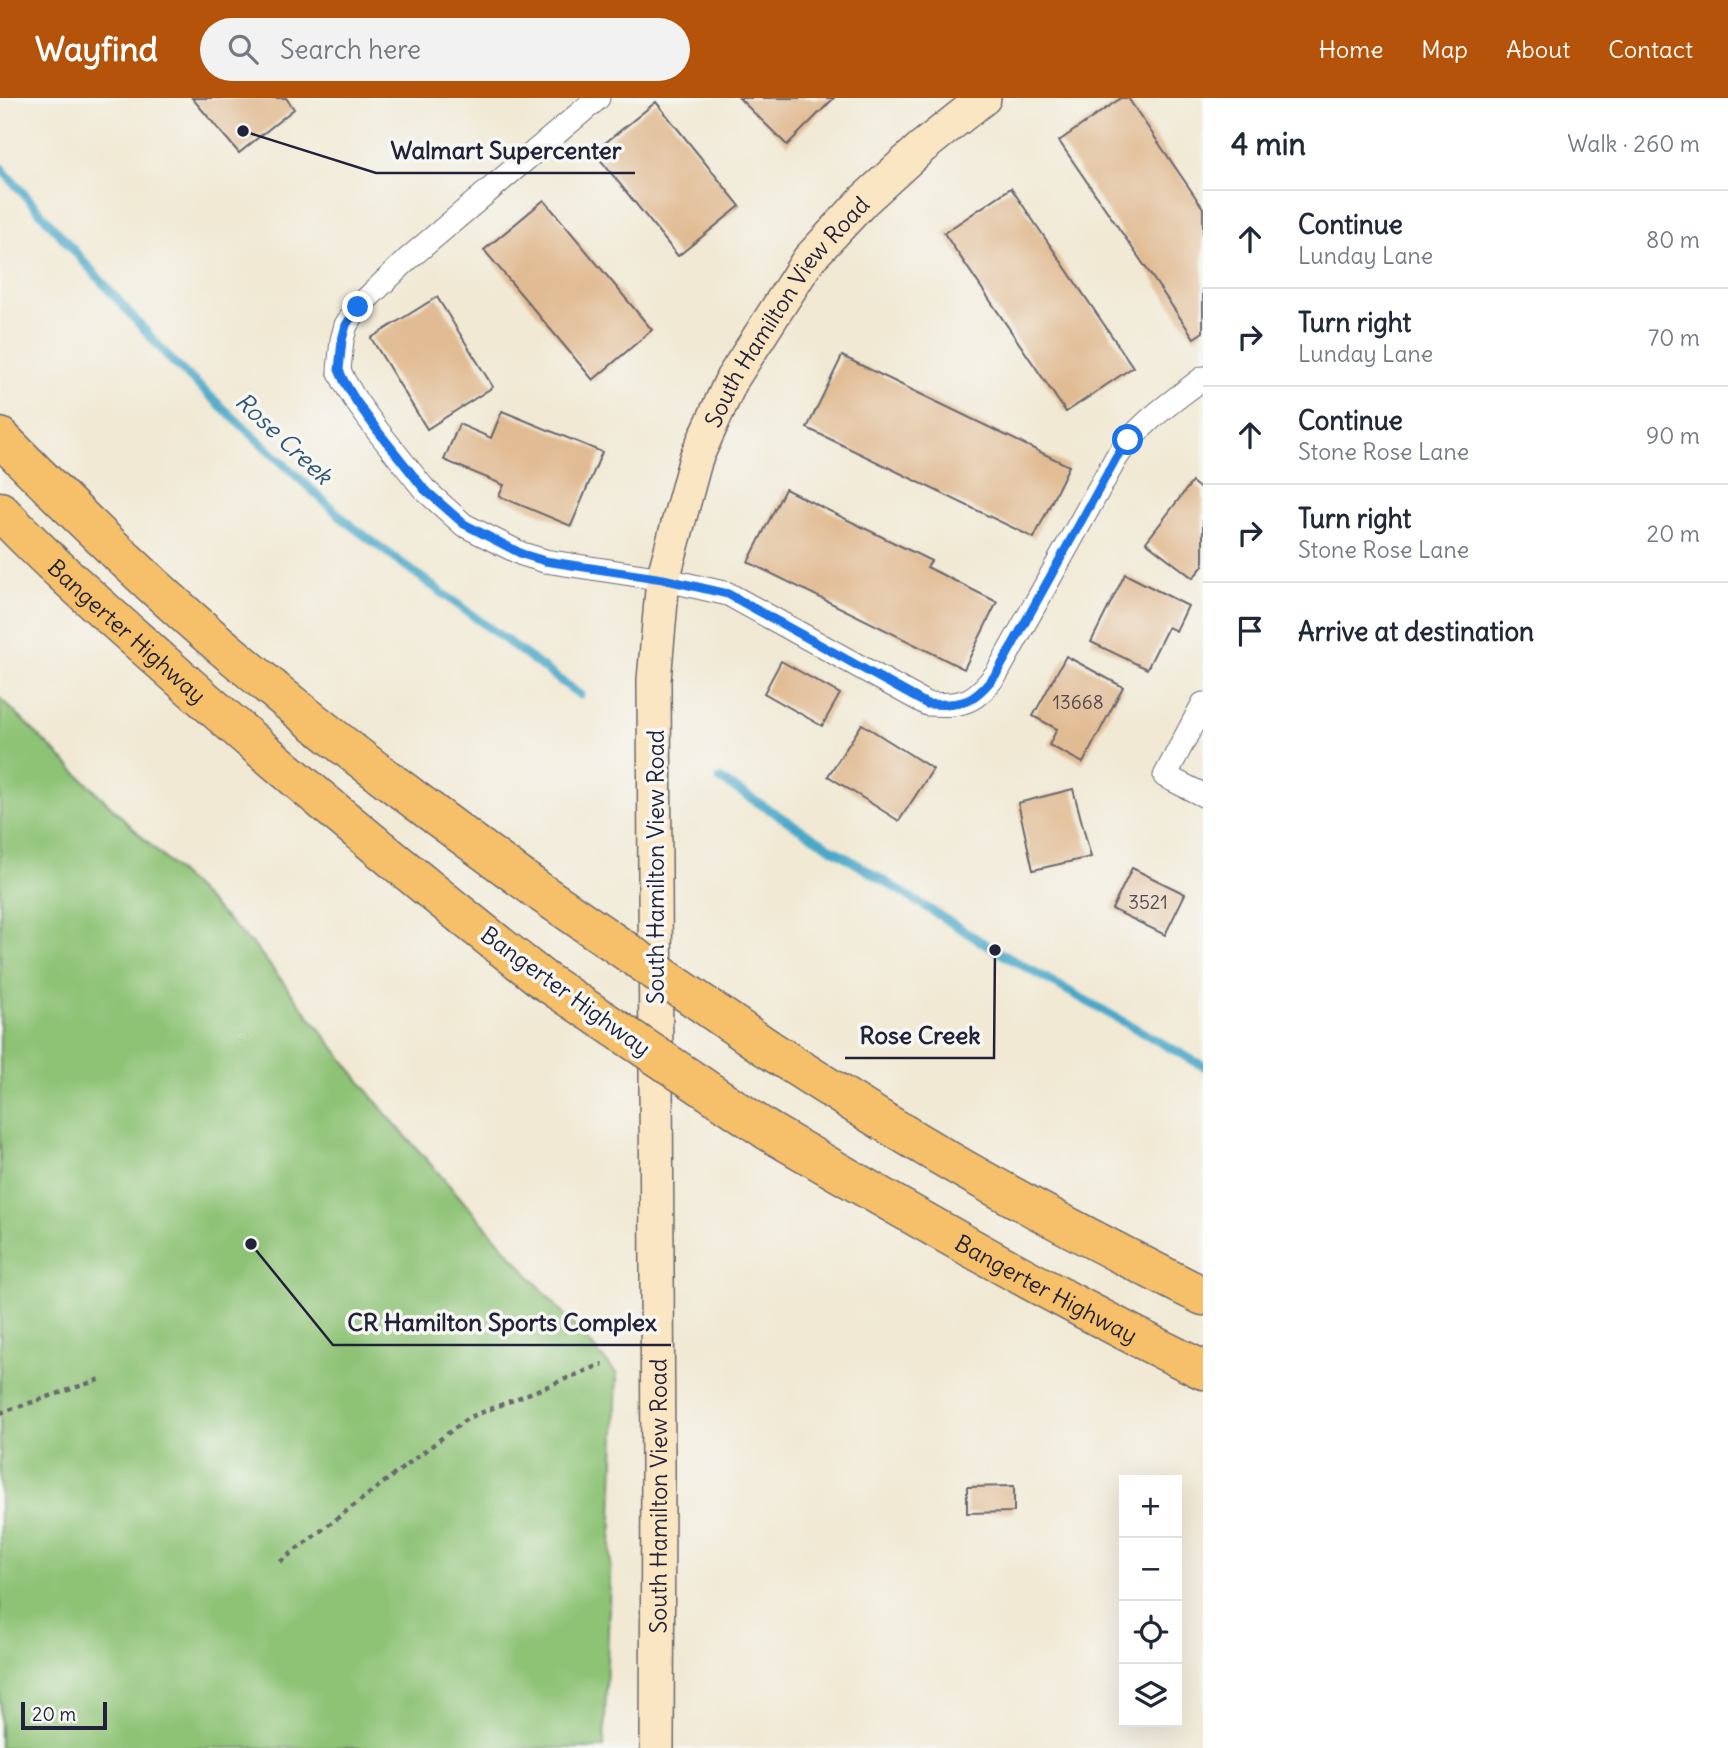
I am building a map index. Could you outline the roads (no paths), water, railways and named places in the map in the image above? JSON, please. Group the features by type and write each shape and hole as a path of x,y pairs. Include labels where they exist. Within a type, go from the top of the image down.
{"highway":[{"path":"0,437 74,512 242,664 331,737 543,894 766,1048 877,1118 990,1184 1203,1296"},
{"name":"Bangerter Highway","path":"0,511 226,720 353,827 542,979 768,1132 1008,1269 1203,1370"}],"street":[{"path":"598,98 408,259 358,307 346,325 342,340 339,370 356,401 424,489 464,524 522,554 545,561 663,579 728,594 927,704 965,702 983,691 997,673 1128,440 1145,423 1203,378"},
{"name":"South Hamilton View Road","path":"657,1748 654,680 663,579 696,458 732,379 809,259 864,200 921,148 984,98"},
{"path":"1203,704 1165,776 1203,795"}],"waterway":[{"name":"Rose Creek","path":"0,167 173,362 349,524 580,695"},
{"name":"Rose Creek","path":"720,779 995,950 1203,1066"}],"place":[{"name":"Walmart Supercenter","path":"243,131"},
{"name":"Rose Creek","path":"995,950"},
{"name":"CR Hamilton Sports Complex","path":"251,1244"}]}
